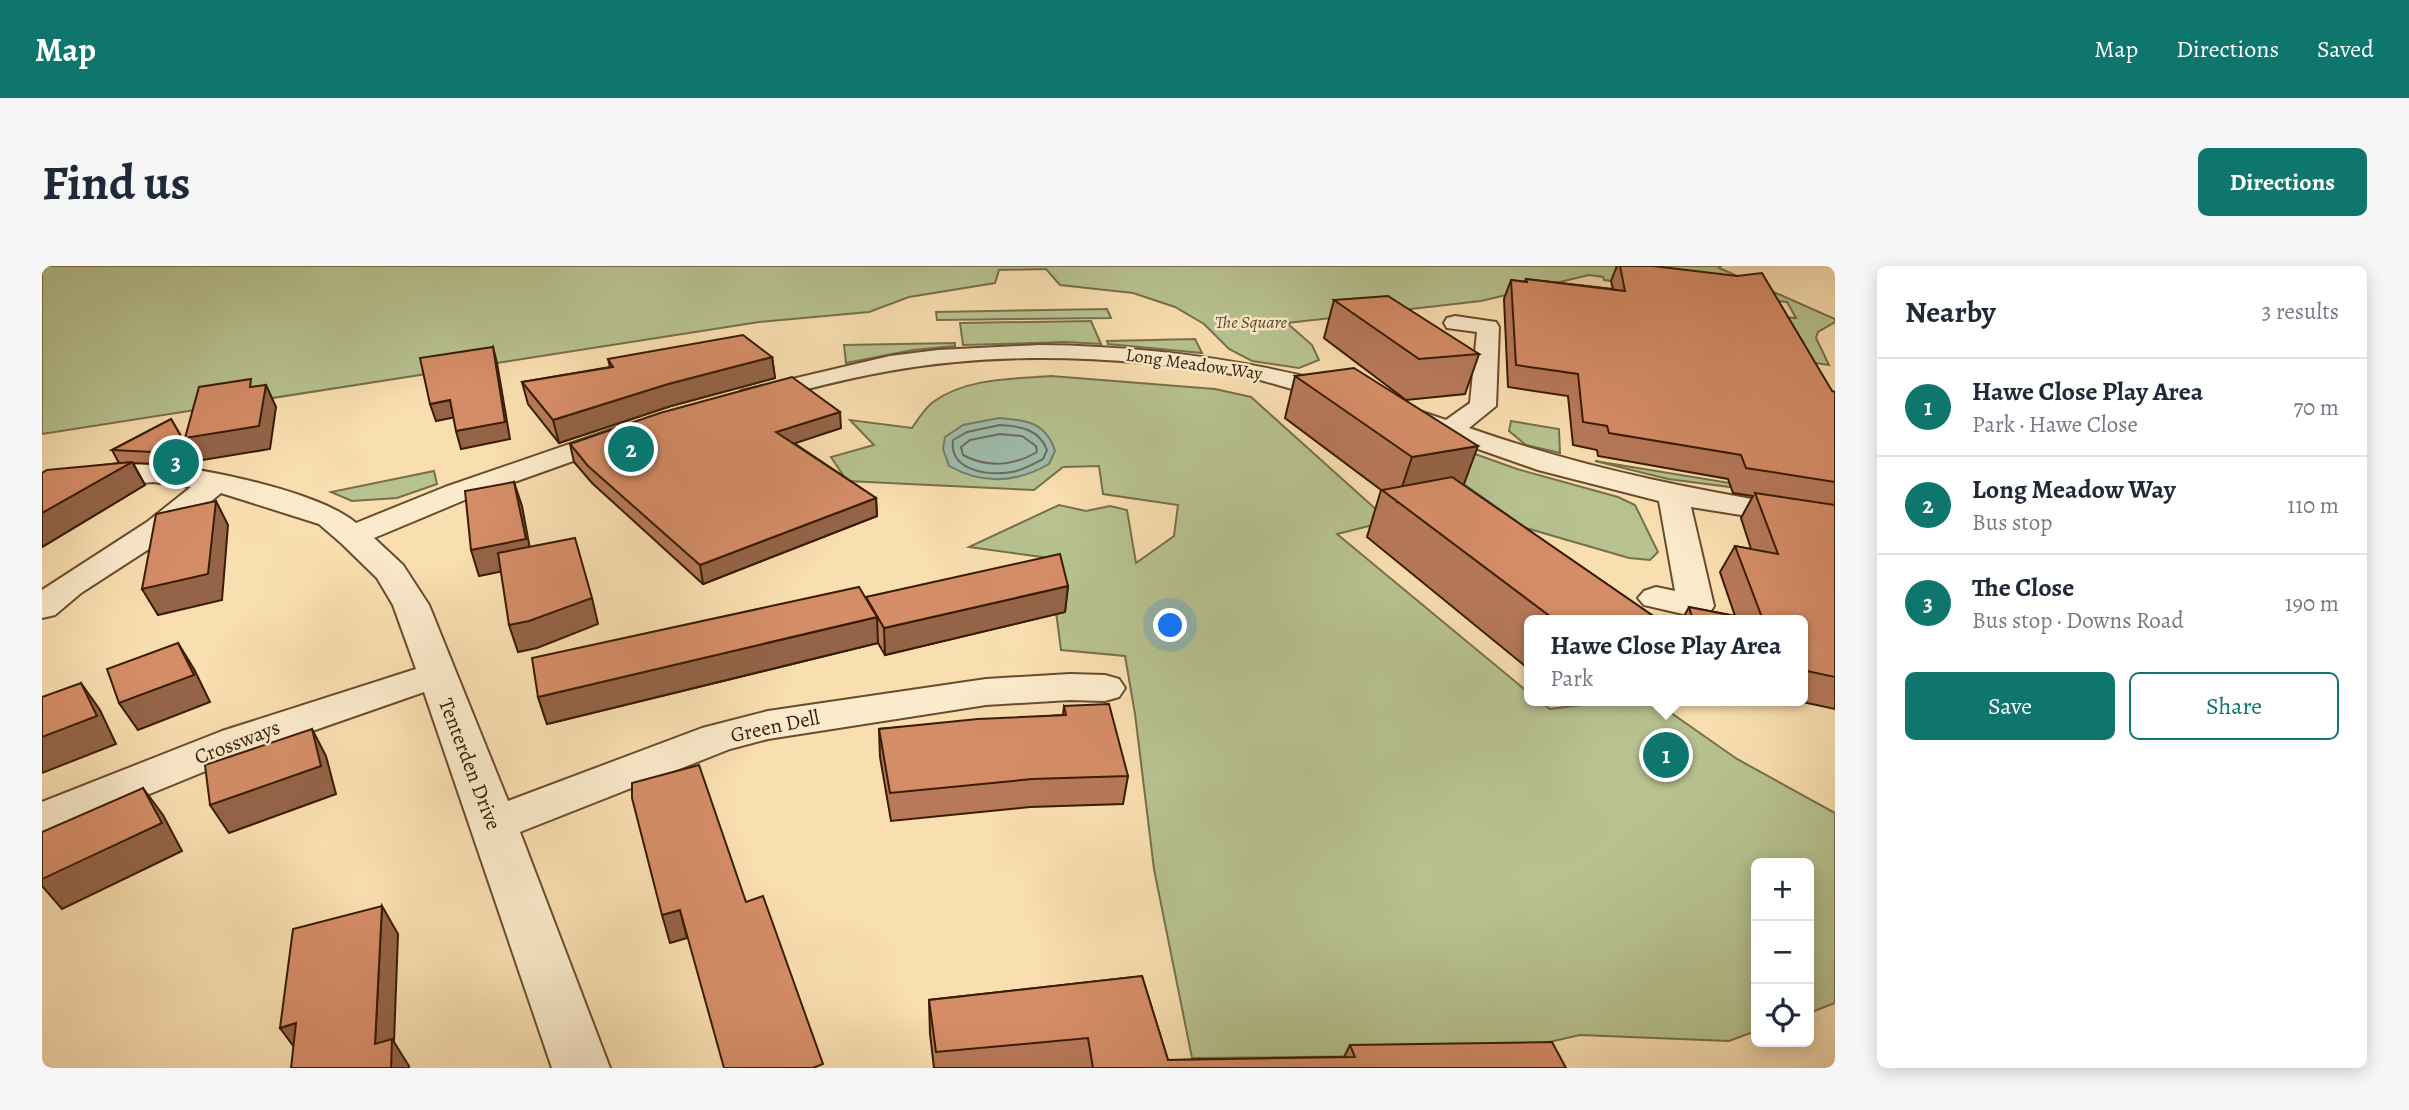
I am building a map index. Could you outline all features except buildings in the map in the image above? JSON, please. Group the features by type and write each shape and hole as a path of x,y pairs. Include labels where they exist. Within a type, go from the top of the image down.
{"street":[{"path":"1449,430 1483,406 1488,334 1488,327 1455,323"},
{"name":"Long Meadow Way","path":"726,402 842,373 936,357 1069,351 1165,358 1242,368 1374,403 1547,464 1674,496 1835,521"},
{"path":"352,536 521,469 652,425"},
{"name":"Tenterden Drive","path":"42,484 77,478 153,473 216,482 330,517 391,572 411,605 494,824 581,1068"},
{"path":"42,607 69,586 158,529 216,482"},
{"path":"1656,598 1696,606 1674,496"},
{"name":"Crossways","path":"42,821 247,737 437,675"},
{"name":"Green Dell","path":"494,824 717,738 768,725 931,699 1081,681"}],"green space":[{"name":"The Square","path":"42,266 1721,266 1719,268 1835,319 1835,322 1818,332 1816,338 1829,365 1802,361 1784,317 1796,318 1787,302 1604,280 1603,277 1589,275 1481,301 1287,323 1312,345 1319,360 1299,368 1252,361 1229,349 1204,324 1175,307 1133,293 1060,285 1046,269 999,270 995,283 909,297 869,312 759,322 42,434"},
{"path":"1107,309 1111,318 937,320 936,312"},
{"path":"1091,321 1101,344 1065,342 963,345 960,323"},
{"path":"1195,339 1202,353 1108,344 1107,341"},
{"path":"955,343 955,346 913,350 846,363 844,345"},
{"path":"1051,376 1215,389 1251,397 1389,521 1337,534 1524,689 1524,706 1546,706 1550,709 1574,706 1661,706 1737,759 1835,813 1835,1003 1814,1011 1814,858 1751,858 1751,1033 1729,1041 1580,1035 1492,1055 1192,1058 1154,869 1125,656 1061,650 1049,558 969,547 1059,505 1086,511 1110,506 1127,510 1136,563 1174,536 1178,505 1103,494 1099,466 1063,467 1034,490 847,481 831,457 874,445 850,420 912,428 924,410 946,394 989,381"},
{"path":"1366,415 1517,469 1618,497 1635,505 1658,552 1650,560 1629,558 1526,528"},
{"path":"1511,421 1559,429 1560,453 1526,445 1509,431"},
{"path":"1595,461 1730,483 1730,487 1668,479"},
{"path":"434,471 437,484 397,498 352,501 331,492"}],"water":[{"path":"999,418 1018,420 1040,428 1051,441 1055,451 1049,464 1024,475 999,479 974,476 949,466 943,449 945,437 963,425"}],"place":[{"name":"Long Meadow Way","path":"631,449"},
{"name":"The Close","path":"176,462"},
{"name":"Hawe Close Play Area","path":"1666,755"}]}
